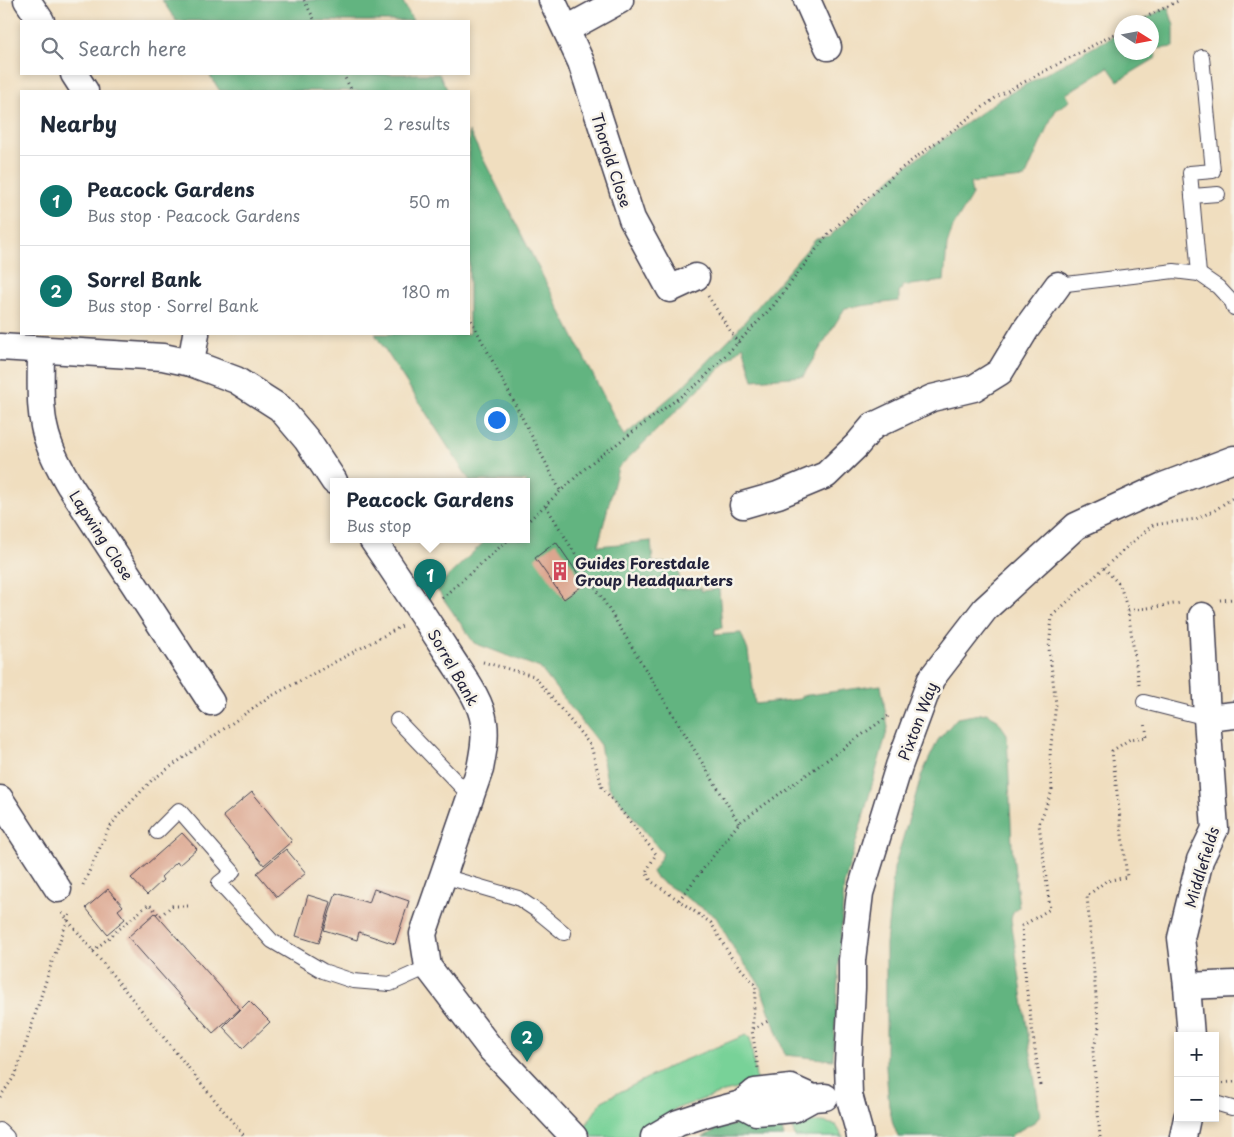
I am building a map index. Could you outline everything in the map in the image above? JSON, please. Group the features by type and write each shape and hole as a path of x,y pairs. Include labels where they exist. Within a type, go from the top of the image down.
{"street":[{"path":"27,0 39,20"},
{"name":"Thorold Close","path":"552,0 580,62 632,219 670,289 696,277"},
{"path":"566,29 620,0"},
{"path":"808,0 828,47"},
{"path":"75,75 84,90"},
{"path":"743,505 778,495 826,475 857,445 873,426 932,398 974,388 1000,372 1026,329 1058,285"},
{"path":"191,363 196,335"},
{"path":"0,347 164,357 191,363 236,380 280,408 307,440 332,478"},
{"name":"Lapwing Close","path":"41,350 42,419 48,442 58,465 211,702"},
{"name":"Pixton Way","path":"860,1137 849,1095 848,1064 852,960 860,893 899,766 931,679 986,609 1076,526 1163,486 1234,459"},
{"name":"Sorrel Bank","path":"375,543 422,613 477,702 484,722 485,743 480,769 423,934 428,967 490,1048 574,1137"},
{"name":"Middlefields","path":"1191,1032 1181,938 1200,860 1215,828 1202,616"},
{"path":"1207,718 1234,715"},
{"path":"0,799 70,897"},
{"path":"1187,986 1234,984"},
{"path":"654,1137 678,1124 741,1104 755,1092 792,1088 813,1098 849,1095"},
{"path":"1183,1137 1186,1122"}],"lane":[{"path":"1199,274 1190,173 1213,171 1202,57"},
{"path":"1192,196 1218,194"},
{"path":"1058,285 1174,271 1199,274 1218,287 1232,302 1234,308"},
{"path":"1144,702 1207,718"},
{"path":"397,720 470,796"},
{"path":"157,832 179,810 233,872 219,883 272,941 323,971 353,981 390,984 428,967"},
{"path":"443,876 518,898 564,932"},
{"path":"1219,1104 1232,1108"},
{"path":"0,1130 7,1137"}],"path":[{"path":"304,0 314,20"},
{"path":"1150,15 1180,0"},
{"path":"530,520 591,463 700,382 773,306 828,234 898,171 998,96 1114,34"},
{"path":"344,75 351,90"},
{"path":"696,277 738,343"},
{"path":"470,318 561,492"},
{"path":"1040,1085 1026,985 1022,926 1050,909 1039,824 1052,791 1050,753 1056,704 1049,649 1052,616 1153,524 1196,519 1215,510 1234,497"},
{"path":"546,506 739,823"},
{"path":"0,1096 16,1074 67,920 70,897 117,817 152,780 266,699 430,609 504,543"},
{"path":"1100,1137 1093,1050 1099,1030 1087,896 1106,881 1127,877 1112,751 1130,739 1147,737 1144,702 1139,683 1128,611 1120,585 1104,568"},
{"path":"1128,611 1201,600 1202,616"},
{"path":"455,666 480,661 534,676 591,746 602,787 656,854 646,872 651,880 711,923 730,957 756,986 752,1030 759,1074"},
{"path":"679,900 739,823 896,710"},
{"path":"70,897 63,895 62,913 67,920 245,1137"},
{"path":"93,951 148,904 160,916 172,906 192,906"},
{"path":"752,1030 768,1021"},
{"path":"1219,1083 1234,1082"}],"green space":[{"path":"162,0 402,0 412,20 175,20"},
{"path":"1168,7 1174,26 1174,47 1159,49 1159,15 1153,15"},
{"path":"1114,36 1114,60 1153,60 1118,81 1108,67 1066,94 1070,101 1056,110 1025,178 970,183 972,195 953,227 947,245 944,281 902,286 902,289 899,290 899,301 845,308 803,376 753,380 743,346 618,468 598,546 651,541 653,563 678,562 680,589 701,588 701,591 719,589 722,628 715,629 715,635 741,633 748,651 755,704 800,699 801,696 881,685 888,728 844,885 833,1060 785,1055 759,983 737,954 716,917 655,877 652,872 663,854 608,786 600,745 540,668 474,643 436,588 483,543 530,543 530,478 468,478 376,335 470,335 470,133 624,436 680,389 733,335 816,239 829,237 897,173 998,100"},
{"path":"210,75 440,75 447,90 219,90"},
{"path":"986,713 996,718 1007,734 1012,847 1019,907 1013,912 1011,919 1040,1115 1036,1121 1010,1137 898,1137 889,1106 886,1067 886,944 894,868 922,774 938,740 957,718"},
{"path":"746,1035 750,1038 757,1084 724,1092 675,1109 633,1137 593,1137 584,1128 602,1101 677,1063"},
{"path":"780,1120 784,1137 703,1137 718,1129 745,1122"},
{"path":"791,1122 823,1122 836,1125 843,1137 795,1137"}],"building":[{"name":"Guides Forestdale Group Headquarters","path":"556,542 585,584 564,599 535,558"},
{"path":"252,792 292,841 264,865 223,816"},
{"path":"182,833 197,849 179,865 177,862 161,877 163,880 147,895 131,878"},
{"path":"286,849 306,873 277,897 257,873"},
{"path":"108,889 123,906 118,910 125,919 107,934 86,908"},
{"path":"374,889 409,901 395,944 359,932 357,940 324,930 336,893 369,903"},
{"path":"308,895 331,902 319,943 296,936"},
{"path":"155,913 240,1009 213,1033 128,937"},
{"path":"249,1001 270,1022 243,1048 223,1027"}],"place":[{"name":"Guides Forestdale Group Headquarters","path":"560,571"},
{"name":"Peacock Gardens","path":"430,600"},
{"name":"Sorrel Bank","path":"527,1062"}]}
